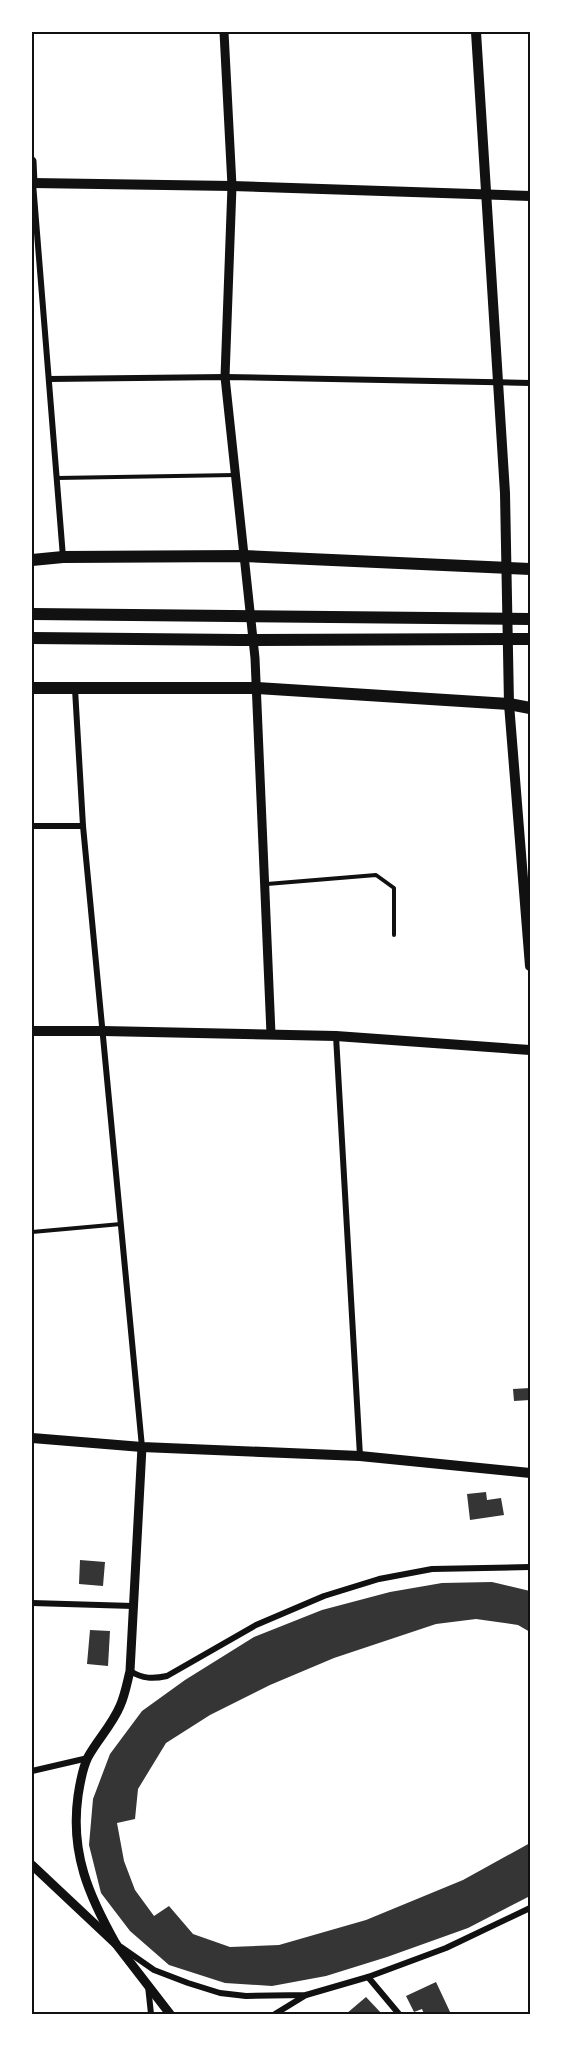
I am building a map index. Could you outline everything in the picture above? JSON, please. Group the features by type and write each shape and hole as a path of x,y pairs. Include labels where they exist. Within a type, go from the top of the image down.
{"main road":[{"path":"476,32 505,493 509,704 531,966"},
{"path":"32,183 232,186 531,196"},
{"path":"32,560 63,557 243,556 531,569"},
{"path":"32,614 531,619"},
{"path":"32,638 531,639"},
{"path":"32,688 256,688 509,704 531,708"},
{"path":"32,1031 336,1036 531,1050"},
{"path":"32,1438 142,1447 360,1456 530,1473"}],"street":[{"path":"224,32 232,186 225,377 255,658 272,1034"},
{"path":"32,161 63,557"},
{"path":"49,379 225,377 531,382"},
{"path":"75,689 83,826 142,1447 130,1671 121,1705 87,1758 81,1778 76,1812 78,1856 93,1900 116,1944 170,2014"},
{"path":"32,826 83,826"},
{"path":"336,1036 360,1456"},
{"path":"130,1671 140,1677 153,1679 167,1676 256,1625 324,1596 379,1579 432,1569 531,1567"},
{"path":"32,1603 133,1606"},
{"path":"32,1771 87,1758"},
{"path":"32,1866 116,1944 154,1970 220,1993 246,1996 306,1995 368,1977 446,1948 531,1908"},
{"path":"368,1977 399,2014"},
{"path":"148,1986 152,2014"},
{"path":"275,2014 306,1995"}],"lane":[{"path":"56,478 235,475"},
{"path":"265,884 376,875 394,888 394,935"},
{"path":"32,1232 121,1224"}],"building":[{"path":"530,1388 530,1400 514,1401 513,1389"},
{"path":"486,1492 487,1500 501,1498 504,1515 470,1520 467,1494"},
{"path":"80,1560 105,1562 103,1586 79,1584"},
{"path":"492,1582 530,1591 530,1632 518,1625 476,1619 436,1624 334,1658 270,1685 210,1715 166,1743 138,1789 135,1819 117,1823 124,1861 135,1890 154,1916 169,1906 193,1934 230,1947 279,1945 366,1920 463,1880 530,1843 530,1896 468,1928 387,1957 326,1976 272,1986 225,1983 169,1965 130,1931 101,1893 89,1845 93,1799 110,1754 142,1711 185,1680 254,1637 322,1610 390,1592 442,1583"},
{"path":"90,1630 110,1631 108,1666 87,1664"},
{"path":"436,1982 451,2014 424,2014 422,2009 414,2012 406,1996"},
{"path":"366,1997 382,2014 346,2014"}]}
